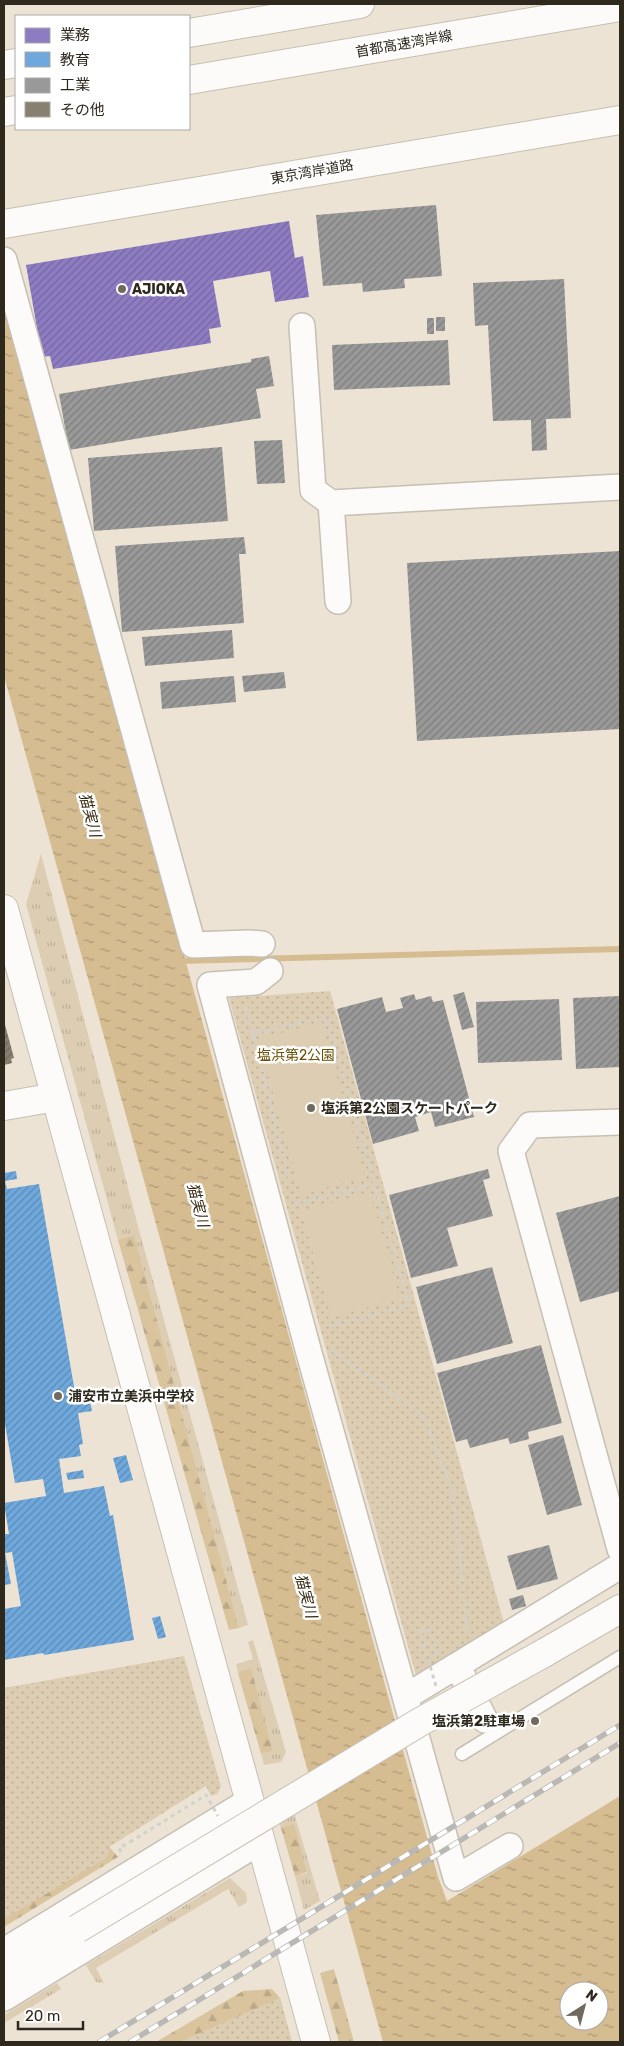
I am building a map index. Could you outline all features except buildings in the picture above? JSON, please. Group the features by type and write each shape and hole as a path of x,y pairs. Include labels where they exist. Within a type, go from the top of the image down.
{"main road":[{"path":"190,33 360,4"},
{"name":"首都高速湾岸線","path":"190,80 620,7"},
{"name":"東京湾岸道路","path":"4,224 620,120"},
{"path":"4,909 316,2042"},
{"path":"4,1106 56,1097"},
{"path":"4,1973 420,1722 620,1609"}],"street":[{"path":"4,260 193,945 262,944"},
{"path":"302,326 314,490 331,503 620,487"},
{"path":"331,503 338,600"},
{"path":"270,971 256,982 210,985 309,1353 456,1878 510,1846"},
{"path":"620,1122 530,1125 511,1150 620,1549"},
{"path":"406,1696 455,1661 620,1566"},
{"path":"455,1661 489,1727"},
{"path":"4,1951 249,1801"},
{"path":"4,1998 261,1841"}],"lane":[{"path":"462,1754 489,1727 620,1658"}],"path":[{"path":"241,983 251,1034 327,1016 409,1305 326,1327"},
{"path":"295,1204 374,1184"},
{"path":"332,1349 424,1417 453,1493 455,1661"},
{"path":"438,1694 420,1632 430,1630 455,1661"},
{"path":"130,1842 206,1796 221,1821"}],"green space":[{"path":"41,854 138,1226 248,1625 239,1628 134,1236 118,1240 26,904"},
{"name":"塩浜第2公園","path":"330,991 505,1627 417,1679 229,998"},
{"name":"塩浜第2公園スケートパーク","path":"322,1022 365,1177 301,1195 258,1039"},
{"path":"370,1192 400,1299 331,1317 301,1211"},
{"path":"134,1235 239,1628 229,1630 118,1240"},
{"path":"253,1640 286,1752 281,1762 264,1765 261,1754 273,1751 251,1669 238,1673 236,1664 253,1659 248,1642"},
{"path":"184,1656 221,1787 217,1794 211,1796 206,1786 109,1847 108,1857 4,1919 4,1688"},
{"path":"251,1668 273,1751 261,1754 238,1673"},
{"path":"294,1813 320,1901 304,1910 295,1876 307,1873 294,1825 281,1828 279,1822"},
{"path":"294,1824 307,1872 295,1876 281,1828"},
{"path":"104,1841 118,1857 4,1927 4,1886"},
{"path":"230,1878 246,1893 247,1902 239,1907 228,1889 96,1968 104,1983 96,1982 86,1965"},
{"path":"334,1969 354,2042 339,2042 320,1973"},
{"path":"57,1983 61,1989 4,2023 4,2015"},
{"path":"272,1989 280,1998 292,2042 156,2042 243,1991"},
{"path":"280,1998 292,2042 179,2042"}],"water":[{"name":"猫実川","path":"4,302 438,1877 447,1901 620,1796 620,2042 383,2042 4,676"}],"waterway":[{"path":"179,961 620,949"}],"railway":[{"path":"99,2042 620,1725"},
{"path":"130,2042 620,1743"}],"place":[{"name":"AJIOKA","path":"122,289"},
{"name":"塩浜第2公園スケートパーク","path":"311,1108"},
{"name":"浦安市立美浜中学校","path":"58,1396"},
{"name":"塩浜第2駐車場","path":"535,1721"}]}
